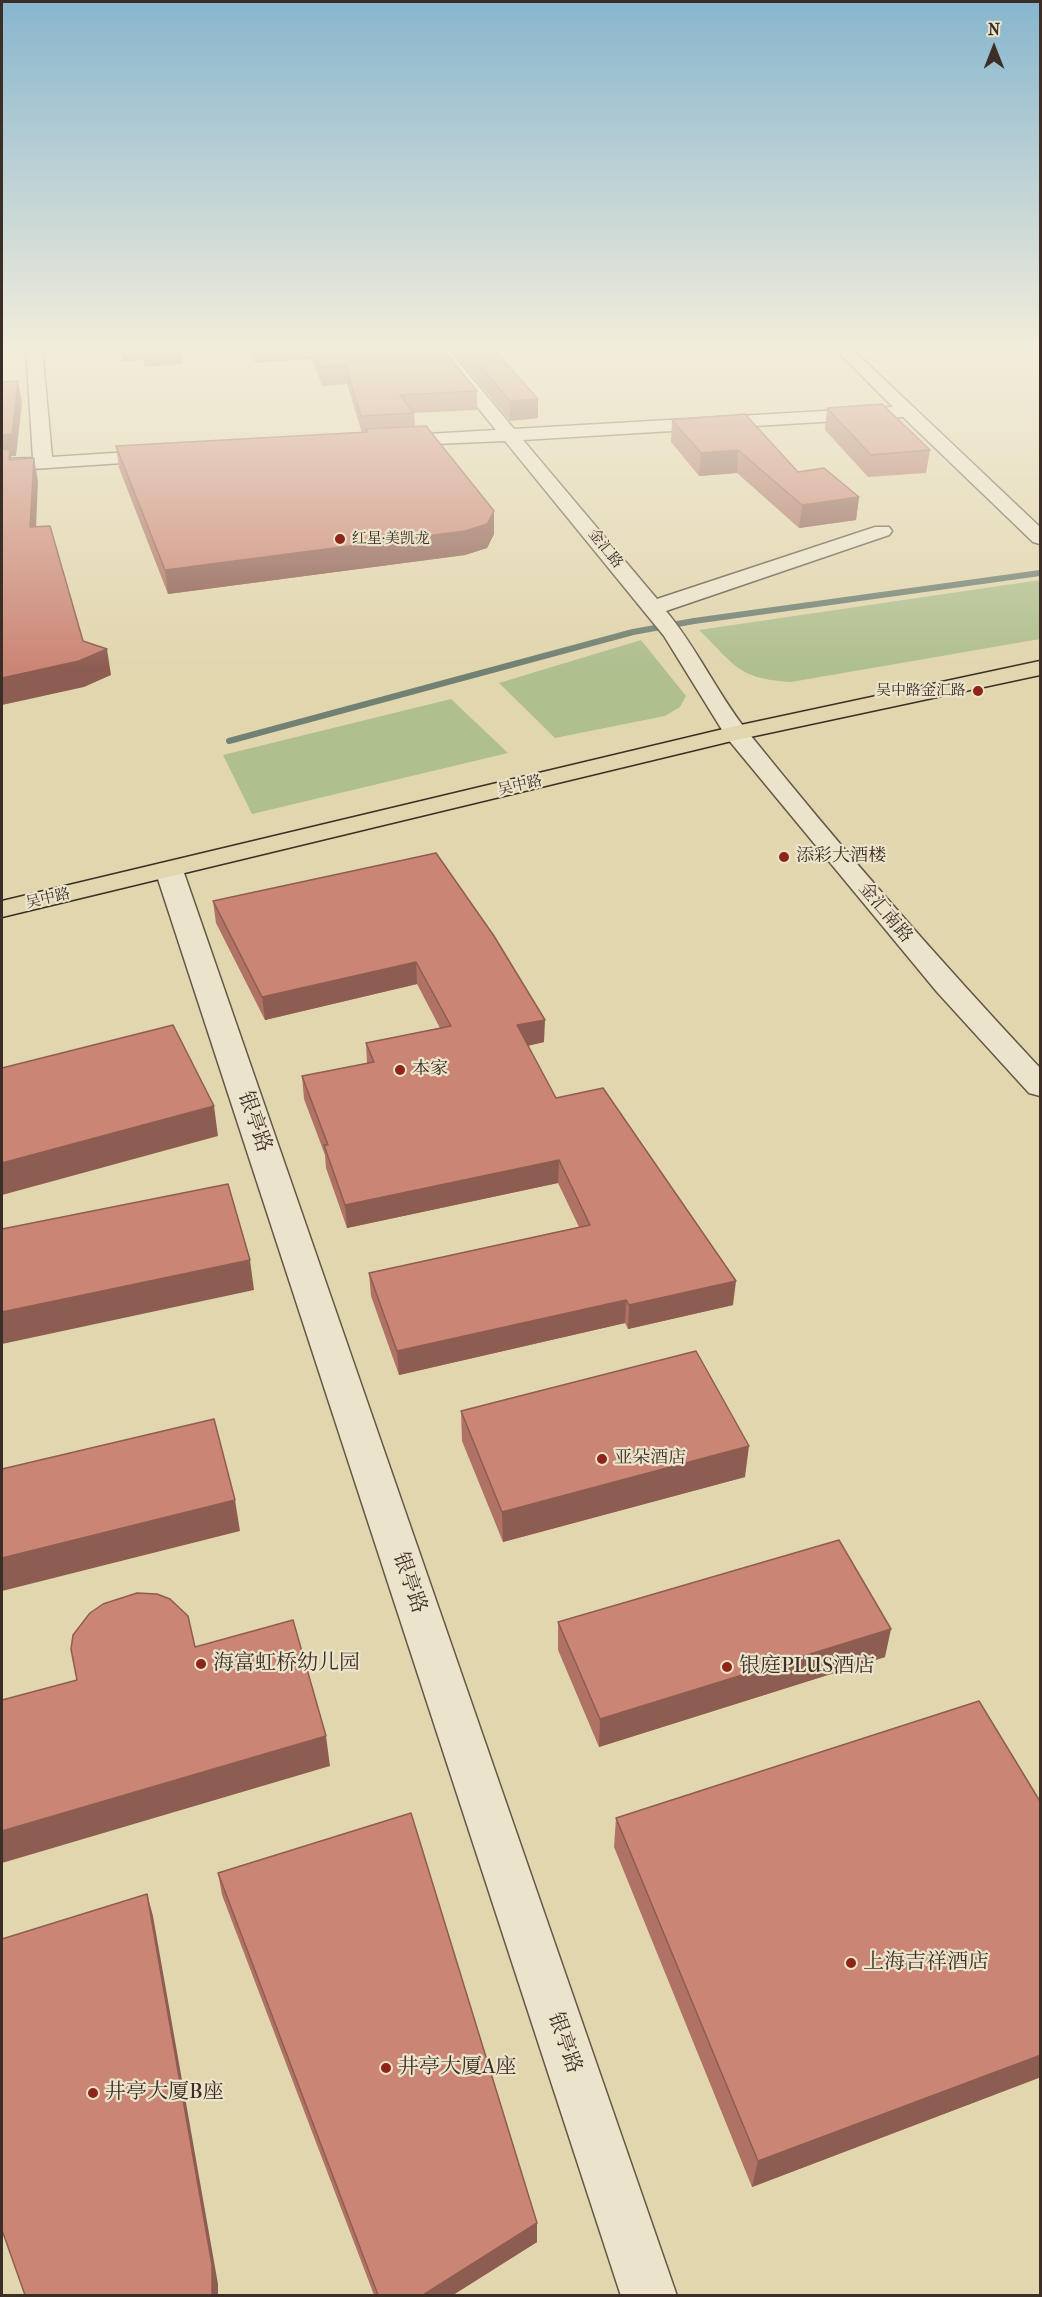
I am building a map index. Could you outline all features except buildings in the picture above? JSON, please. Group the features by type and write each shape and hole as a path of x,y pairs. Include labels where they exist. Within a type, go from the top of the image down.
{"main road":[{"name":"吴中路","path":"2,909 736,734 1041,668"}],"street":[{"path":"42,454 43,463"},
{"path":"2,465 180,454"},
{"name":"金汇路","path":"528,454 673,633 736,734"},
{"path":"953,454 1041,538"},
{"path":"655,611 882,531"},
{"name":"金汇南路","path":"736,734 947,986 1041,1086"},
{"name":"银亭路","path":"169,870 649,2295"}],"green space":[{"path":"1040,580 1040,639 791,682 759,678 739,668 699,630"},
{"path":"641,640 686,696 680,707 665,716 555,738 499,683"},
{"path":"451,699 508,753 252,814 223,755"}],"waterway":[{"path":"229,741 633,632 694,621 1040,573"}],"place":[{"name":"红星·美凯龙","path":"340,539"},
{"name":"吴中路金汇路","path":"978,691"},
{"name":"添彩大酒楼","path":"784,857"},
{"name":"本家","path":"400,1070"},
{"name":"亚朵酒店","path":"602,1459"},
{"name":"海富虹桥幼儿园","path":"201,1664"},
{"name":"银庭PLUS酒店","path":"727,1667"},
{"name":"上海吉祥酒店","path":"851,1963"},
{"name":"井亭大厦A座","path":"386,2068"},
{"name":"井亭大厦B座","path":"93,2093"}]}
